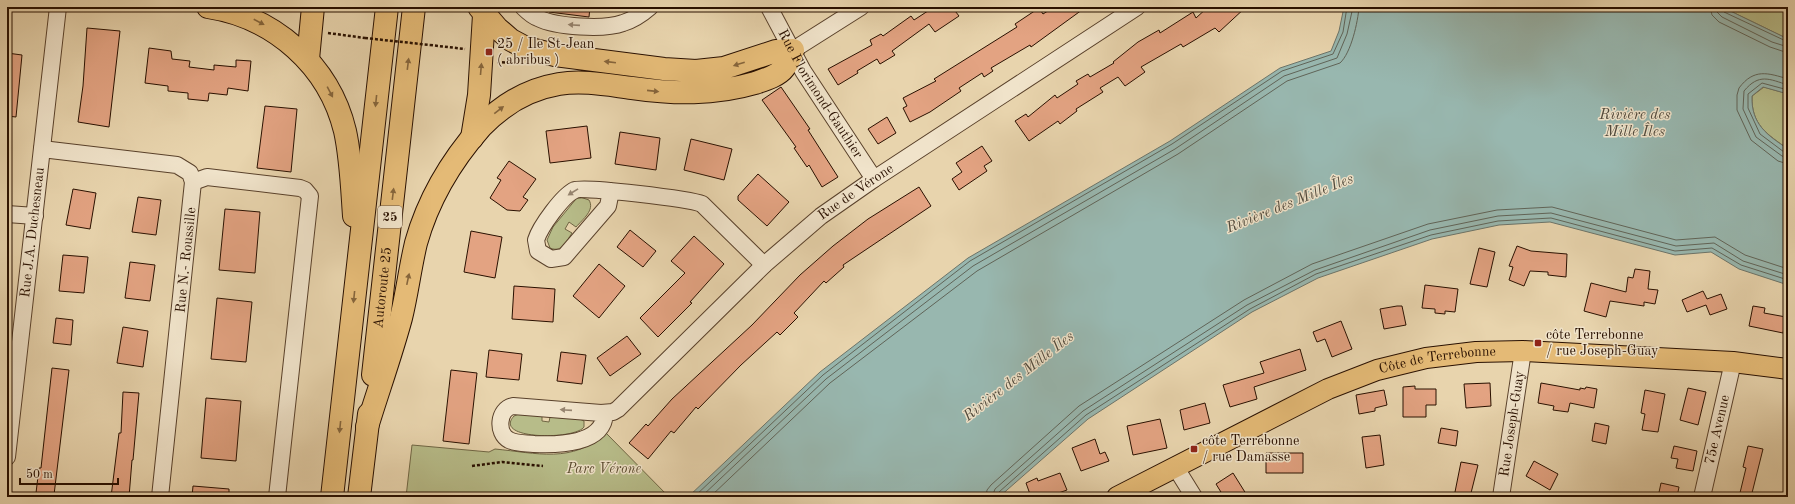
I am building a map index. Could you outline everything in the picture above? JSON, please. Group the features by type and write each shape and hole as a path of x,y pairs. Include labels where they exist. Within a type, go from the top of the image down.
{"highway":[{"path":"208,7 234,12 258,22 290,43 308,60 331,94 339,110 345,130 348,148 358,259"},
{"path":"308,60 313,7"},
{"name":"Autoroute 25","path":"332,497 387,7"},
{"name":"Autoroute 25","path":"359,497 414,7"},
{"path":"367,427 401,317 420,230 441,183 457,157 472,138 493,116 508,104 531,92 550,86 570,83 587,83 669,92 698,93 721,91 758,82 782,71 793,50 776,51 736,65 715,69 686,71 656,68 535,51 510,40 482,11"},
{"path":"472,138 478,95 482,11"}],"main road":[{"name":"Côte de Terrebonne","path":"1117,497 1176,468 1316,394 1371,371 1408,362 1452,354 1483,351 1523,350 1733,362 1788,369"}],"street":[{"name":"Rue J.A. Duchesneau","path":"7,457 12,370 35,216 58,7"},
{"path":"523,7 534,16 545,21 606,27 631,20 650,7"},
{"name":"Rue Florimond-Gauthier","path":"769,7 803,71 874,179"},
{"path":"793,50 861,7"},
{"name":"Rue de Vérone","path":"605,412 603,422 598,429 585,437 564,445 515,442 506,438 501,429 503,413 509,407 513,406 613,412 622,405 764,265 821,216 874,179 1137,7"},
{"path":"42,149 176,165 190,173 193,182 207,177 300,188 308,192 310,196 277,497"},
{"name":"Rue N.- Roussille","path":"160,497 193,182"},
{"path":"611,191 608,206 564,257 551,259 538,251 535,244 537,235 570,193 579,189 611,191 688,200 702,204 764,265"},
{"path":"7,214 35,216"},
{"name":"Rue Joseph-Guay","path":"1502,497 1523,350"},
{"name":"75e Avenue","path":"1702,497 1733,362"},
{"path":"1176,468 1194,497"}],"path":[{"path":"330,34 461,49"},
{"path":"472,466 502,462 543,466"}],"green space":[{"path":"1722,7 1788,7 1788,39"},
{"path":"1764,87 1788,94 1788,149 1767,133 1757,122 1752,106 1752,96"},
{"path":"580,197 589,200 589,211 576,227 569,222 565,229 572,233 561,248 550,248 547,240 553,227 576,199"},
{"path":"519,414 542,416 542,421 549,422 550,417 580,419 584,421 584,427 578,431 552,436 524,433 514,430 510,424 514,416"},
{"name":"Parc Vérone","path":"606,433 669,497 406,497 412,445 489,452 495,449 554,454 567,453 580,449 593,443"}],"water":[{"name":"Rivière des Mille Îles","path":"1344,7 1722,7 1788,39 1788,94 1763,87 1752,96 1752,106 1757,121 1762,128 1773,139 1788,149 1788,285 1739,269 1711,252 1675,255 1550,222 1499,225 1432,239 1318,278 1252,312 1088,419 999,497 688,497 820,372 968,258 1170,141 1280,68 1331,51 1339,31"}],"building":[{"path":"549,7 590,7 589,17 549,12"},
{"path":"934,7 952,7 959,16 935,32 929,24 892,51 895,55 880,64 877,59 838,85 828,69 872,45 870,40 881,34 883,36 911,16 914,20"},
{"path":"1054,7 1086,7 1031,47 1030,45 991,68 993,71 984,77 982,73 959,88 961,91 930,112 910,122 903,108 907,106 903,98 936,81 934,79 1017,27 1015,24 1039,8 1043,14"},
{"path":"1208,7 1246,7 1219,32 1215,28 1183,47 1181,44 1141,67 1145,72 1125,86 1118,77 1100,88 1103,92 1076,109 1077,111 1060,124 1058,121 1029,141 1015,121 1026,114 1028,117 1055,95 1057,98 1078,84 1076,81 1088,74 1090,77 1114,63 1113,62 1138,42 1159,30 1160,33 1193,12 1196,18"},
{"path":"87,28 120,31 109,127 78,122 83,86"},
{"path":"149,48 171,51 172,59 190,61 189,67 214,70 214,65 236,67 236,60 251,61 248,91 228,88 227,95 209,93 208,101 188,99 188,93 168,91 168,86 145,83"},
{"path":"7,53 22,55 16,117 7,116"},
{"path":"781,87 810,129 808,130 838,177 822,187 809,165 807,167 794,148 796,147 762,100"},
{"path":"265,106 297,109 291,172 257,168"},
{"path":"887,117 896,133 878,144 868,129"},
{"path":"587,126 591,158 550,163 546,131"},
{"path":"620,132 660,138 656,170 615,164"},
{"path":"691,139 732,149 724,180 684,170"},
{"path":"982,146 992,161 984,166 987,171 959,190 952,179 962,172 956,163"},
{"path":"509,161 536,179 523,197 528,200 520,211 507,210 490,198 501,180 497,178"},
{"path":"758,174 789,202 767,226 738,200 738,196"},
{"path":"919,187 931,206 843,265 844,267 826,283 824,281 794,313 798,317 780,335 777,332 741,365 698,409 696,407 674,433 671,431 648,459 629,443 646,424 648,426 672,399 752,325 800,275 833,246 868,219"},
{"path":"73,189 96,193 90,229 66,225"},
{"path":"138,197 161,200 156,235 132,232"},
{"path":"225,209 260,212 255,273 219,270"},
{"path":"630,230 656,251 643,267 617,247"},
{"path":"471,231 502,237 495,278 464,272"},
{"path":"694,236 724,264 690,302 692,303 658,337 640,318 685,273 671,261"},
{"path":"1517,246 1531,251 1567,254 1566,277 1548,275 1548,272 1530,271 1524,286 1509,280 1513,267 1509,266"},
{"path":"1479,248 1495,252 1487,287 1470,284"},
{"path":"63,255 88,257 84,293 59,291"},
{"path":"130,262 155,265 150,301 125,298"},
{"path":"599,264 625,286 599,318 573,296"},
{"path":"1635,269 1650,271 1648,289 1658,290 1655,304 1644,302 1644,306 1610,301 1606,317 1584,311 1591,283 1626,292 1628,277 1633,278"},
{"path":"1425,285 1458,289 1455,312 1445,311 1445,314 1435,313 1435,309 1422,308"},
{"path":"514,286 555,289 553,322 512,319"},
{"path":"1703,291 1707,299 1721,294 1727,309 1710,315 1706,305 1687,312 1682,300"},
{"path":"217,298 252,302 246,362 211,359"},
{"path":"1402,306 1406,325 1384,329 1380,309"},
{"path":"1753,306 1765,308 1764,313 1786,317 1783,333 1749,326"},
{"path":"56,318 73,320 71,345 53,343"},
{"path":"1341,321 1352,349 1332,357 1325,339 1317,342 1313,332"},
{"path":"123,327 148,331 143,367 117,363"},
{"path":"627,336 641,354 610,376 597,358"},
{"path":"1300,349 1306,370 1254,387 1257,399 1230,407 1223,385 1264,373 1260,362"},
{"path":"489,350 522,354 519,380 486,377"},
{"path":"561,352 586,355 582,384 557,381"},
{"path":"52,368 69,370 54,495 36,493 39,468 41,468"},
{"path":"451,370 477,373 469,444 443,441"},
{"path":"1490,383 1491,406 1466,408 1464,384"},
{"path":"1541,383 1580,390 1580,388 1585,389 1586,387 1597,389 1594,408 1570,403 1568,412 1553,410 1554,406 1538,403"},
{"path":"1415,386 1415,389 1436,389 1436,405 1426,405 1426,417 1403,417 1403,387"},
{"path":"1688,388 1706,392 1698,425 1680,420"},
{"path":"1384,390 1387,405 1375,408 1375,411 1359,414 1356,395"},
{"path":"1645,390 1665,394 1658,432 1642,430 1645,414 1641,413"},
{"path":"123,392 139,393 129,497 111,497 119,433 121,433"},
{"path":"206,398 241,401 236,461 201,458"},
{"path":"1205,403 1210,423 1184,430 1180,410"},
{"path":"1160,419 1167,448 1133,455 1127,426"},
{"path":"1595,423 1609,426 1606,444 1592,441"},
{"path":"1441,428 1458,431 1456,446 1438,443"},
{"path":"1380,435 1384,465 1366,468 1362,437"},
{"path":"1095,439 1100,454 1105,452 1109,461 1081,471 1072,448"},
{"path":"1674,446 1697,451 1693,471 1676,468 1678,459 1671,458"},
{"path":"1748,446 1763,449 1751,497 1739,497 1746,468 1743,467"},
{"path":"1266,453 1303,453 1303,473 1266,473"},
{"path":"1534,461 1558,474 1550,490 1526,476"},
{"path":"1461,462 1478,465 1470,497 1454,497"},
{"path":"1060,473 1067,490 1047,497 1031,497 1026,483 1037,478 1038,481"},
{"path":"1233,473 1248,497 1224,497 1216,484"},
{"path":"1661,483 1679,487 1677,497 1658,497"},
{"path":"193,486 229,489 229,497 192,497"}],"place":[{"name":"25 / Ile St-Jean ( abribus )","path":"489,52"},
{"name":"côte Terrebonne / rue Joseph-Guay","path":"1538,343"},
{"name":"côte Terrebonne / rue Damasse","path":"1194,449"}]}
